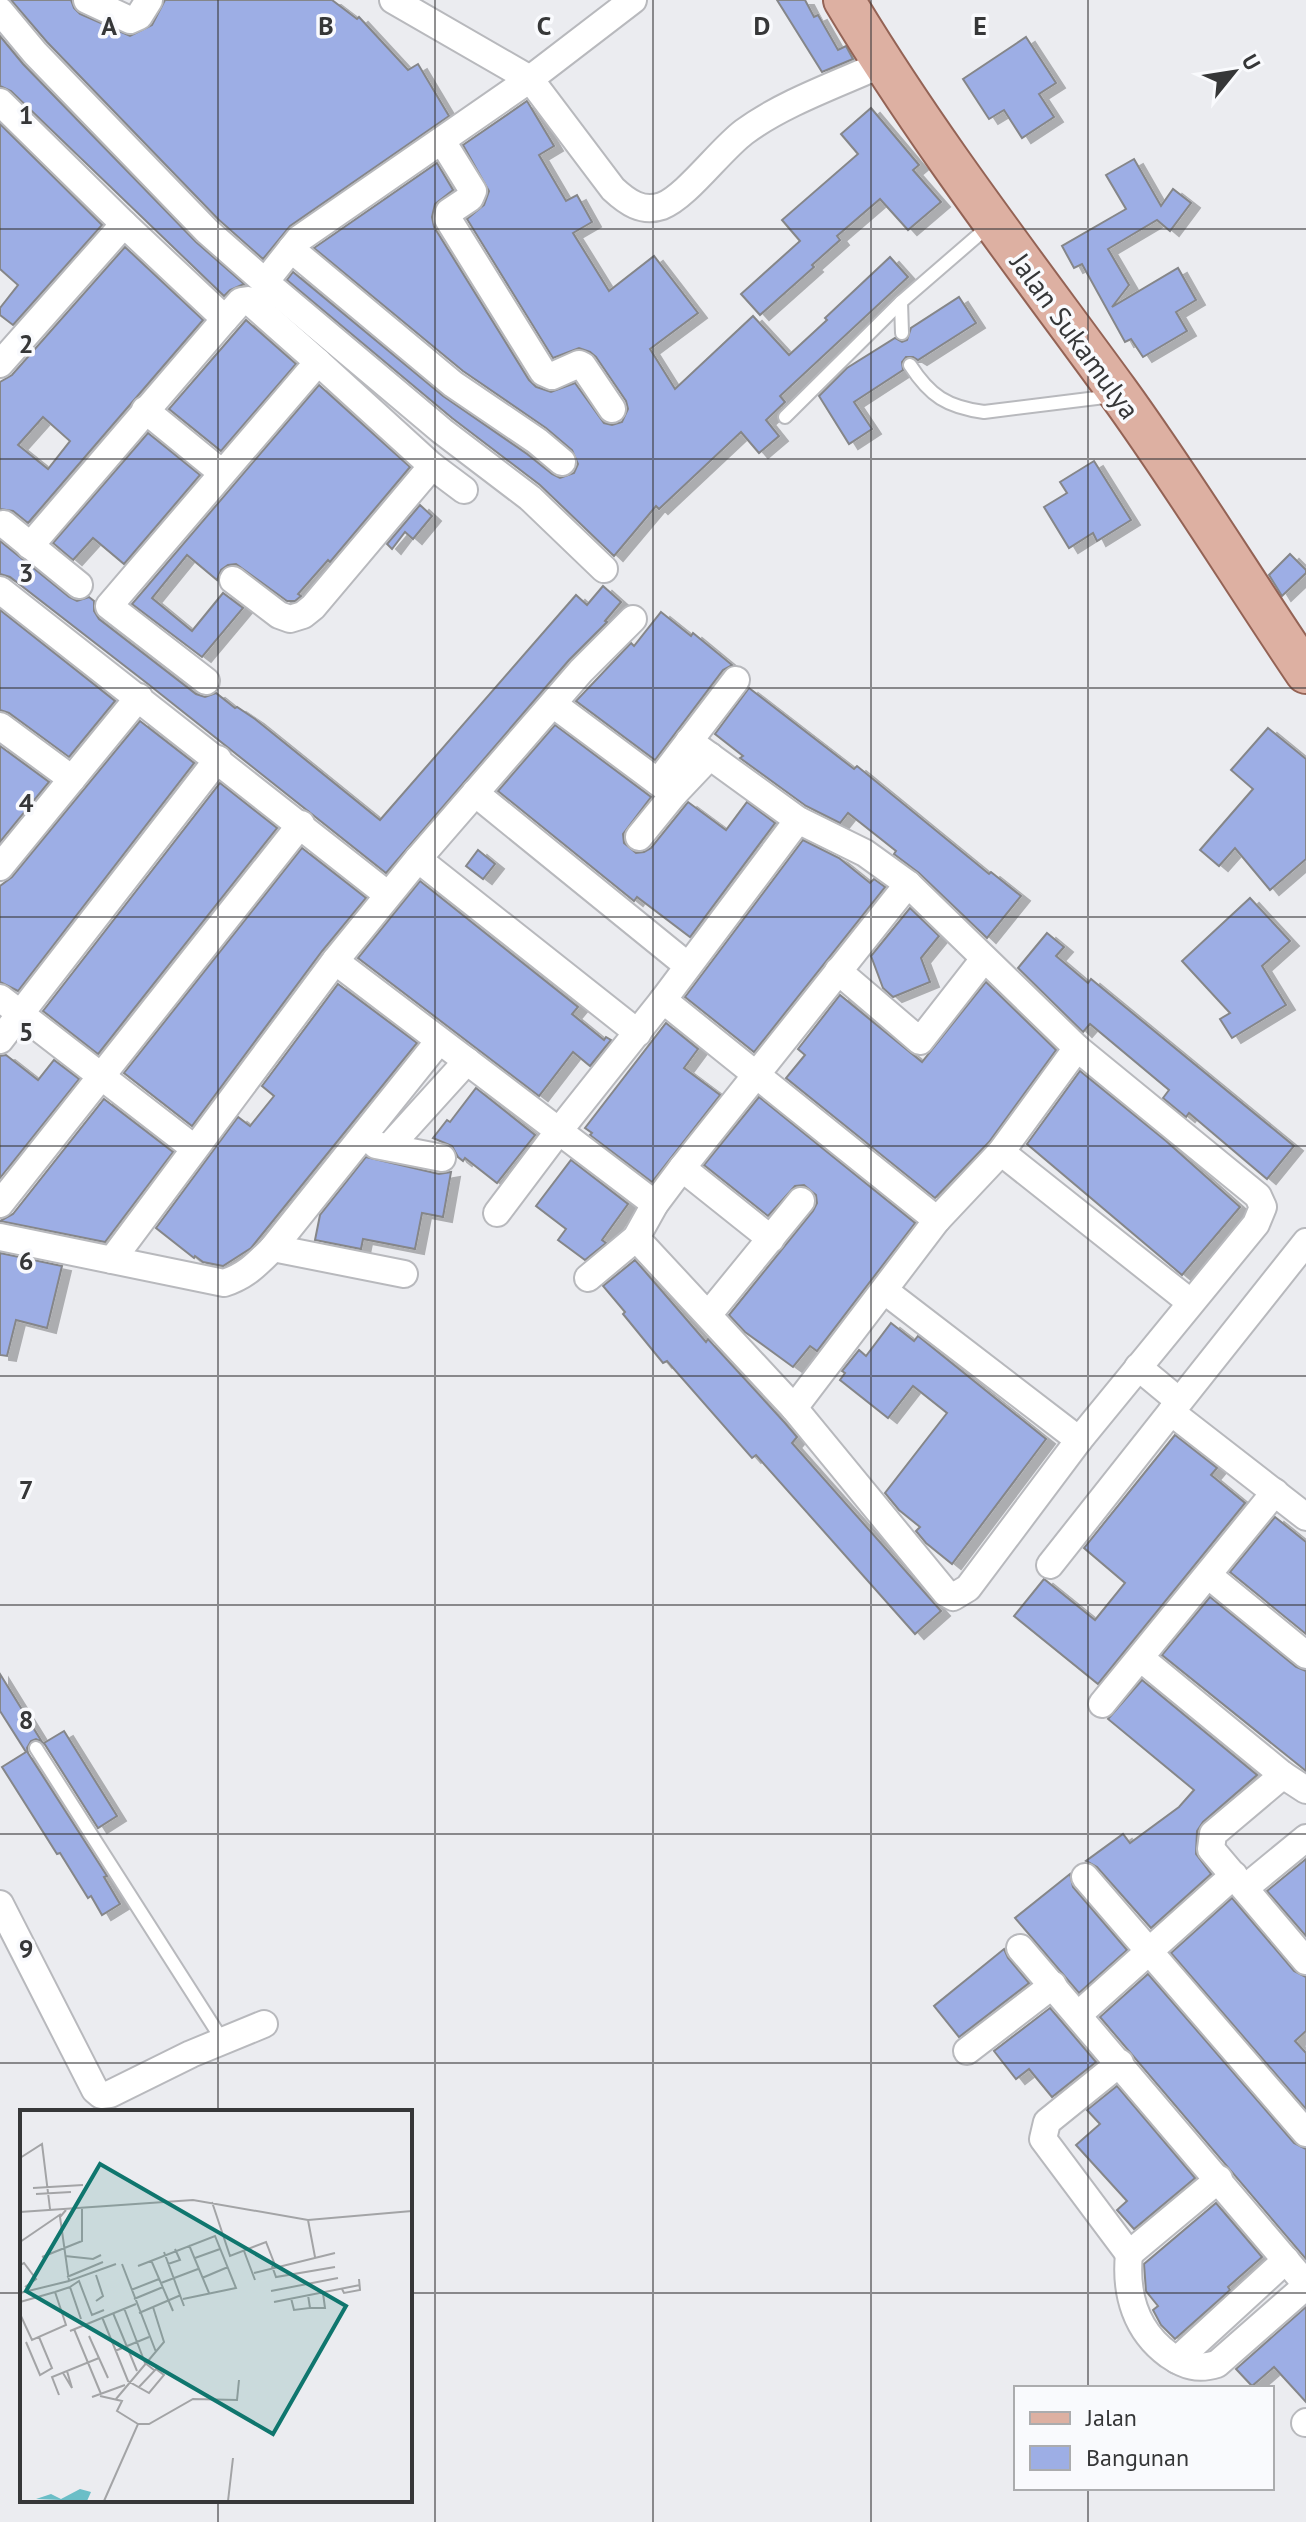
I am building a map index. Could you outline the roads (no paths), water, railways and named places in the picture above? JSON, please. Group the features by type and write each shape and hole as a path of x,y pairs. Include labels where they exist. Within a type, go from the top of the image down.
{"main road":[{"name":"Jalan Sukamulya","path":"844,0 882,64 992,223 1120,395 1306,673"}],"street":[{"path":"87,0 130,20 139,16 149,0"},
{"path":"393,0 530,79 613,189 638,207 664,205 675,198 728,145 770,116 882,64"},
{"path":"265,282 299,239 530,79 633,0"},
{"path":"0,11 35,53 207,231 442,431 530,498 604,569"},
{"path":"0,102 225,319"},
{"path":"442,141 473,191 470,198 449,212 448,219 543,372 552,376 579,364 583,366 612,409"},
{"path":"0,364 124,224"},
{"path":"291,249 453,384 537,441 562,462"},
{"path":"30,546 225,319 241,301 248,300 432,466 464,490"},
{"path":"206,681 109,606 318,362"},
{"path":"145,410 221,472"},
{"path":"233,580 279,615 290,619 303,615 432,466"},
{"path":"4,524 79,585"},
{"path":"0,590 388,895"},
{"path":"112,1260 335,961 388,895 553,704 633,619"},
{"path":"639,837 666,788 700,749 736,680"},
{"path":"1,865 139,697"},
{"path":"553,704 666,788"},
{"path":"0,726 72,779"},
{"path":"636,1238 794,1408 946,1593 953,1597 968,1588 1079,1440 1256,1224 1263,1207 1258,1196 1077,1048 908,884 865,853 798,820 700,749"},
{"path":"0,1040 10,1006 218,759"},
{"path":"475,793 688,966"},
{"path":"497,1213 638,1033 798,820"},
{"path":"0,1204 301,824"},
{"path":"418,859 638,1033"},
{"path":"588,1278 636,1238 655,1204 682,1168 908,884"},
{"path":"838,971 920,1041 984,959"},
{"path":"335,961 655,1204"},
{"path":"663,1000 937,1220"},
{"path":"10,1006 194,1148"},
{"path":"0,1237 224,1283 241,1277 273,1248 439,1041"},
{"path":"794,1408 937,1220 1001,1152 1077,1048"},
{"path":"389,1147 467,1061"},
{"path":"356,1142 442,1158"},
{"path":"1001,1152 1190,1302"},
{"path":"682,1168 771,1239"},
{"path":"708,1315 801,1201"},
{"path":"1050,1565 1306,1242"},
{"path":"273,1248 404,1274"},
{"path":"885,1291 1079,1440"},
{"path":"1138,1367 1175,1406 1306,1517"},
{"path":"1102,1704 1275,1492"},
{"path":"1208,1575 1306,1655"},
{"path":"1149,1665 1283,1775 1306,1790"},
{"path":"1283,1775 1213,1834 1211,1849 1306,1961"},
{"path":"1078,2015 1150,1950 1239,1881 1306,1838"},
{"path":"1085,1877 1306,2133"},
{"path":"0,1904 95,2090 101,2095 110,2094 264,2024"},
{"path":"1020,1948 1120,2063 1301,2276 1177,2360 1151,2341 1141,2325 1127,2275 1129,2254 1043,2139 1047,2122 1120,2063"},
{"path":"967,2051 1053,1985"},
{"path":"1129,2254 1219,2179"}],"lane":[{"path":"785,417 901,302 992,223"},
{"path":"901,302 902,333"},
{"path":"910,365 924,387 944,402 965,410 984,412 1120,395"},
{"path":"36,1748 223,2041"}]}
